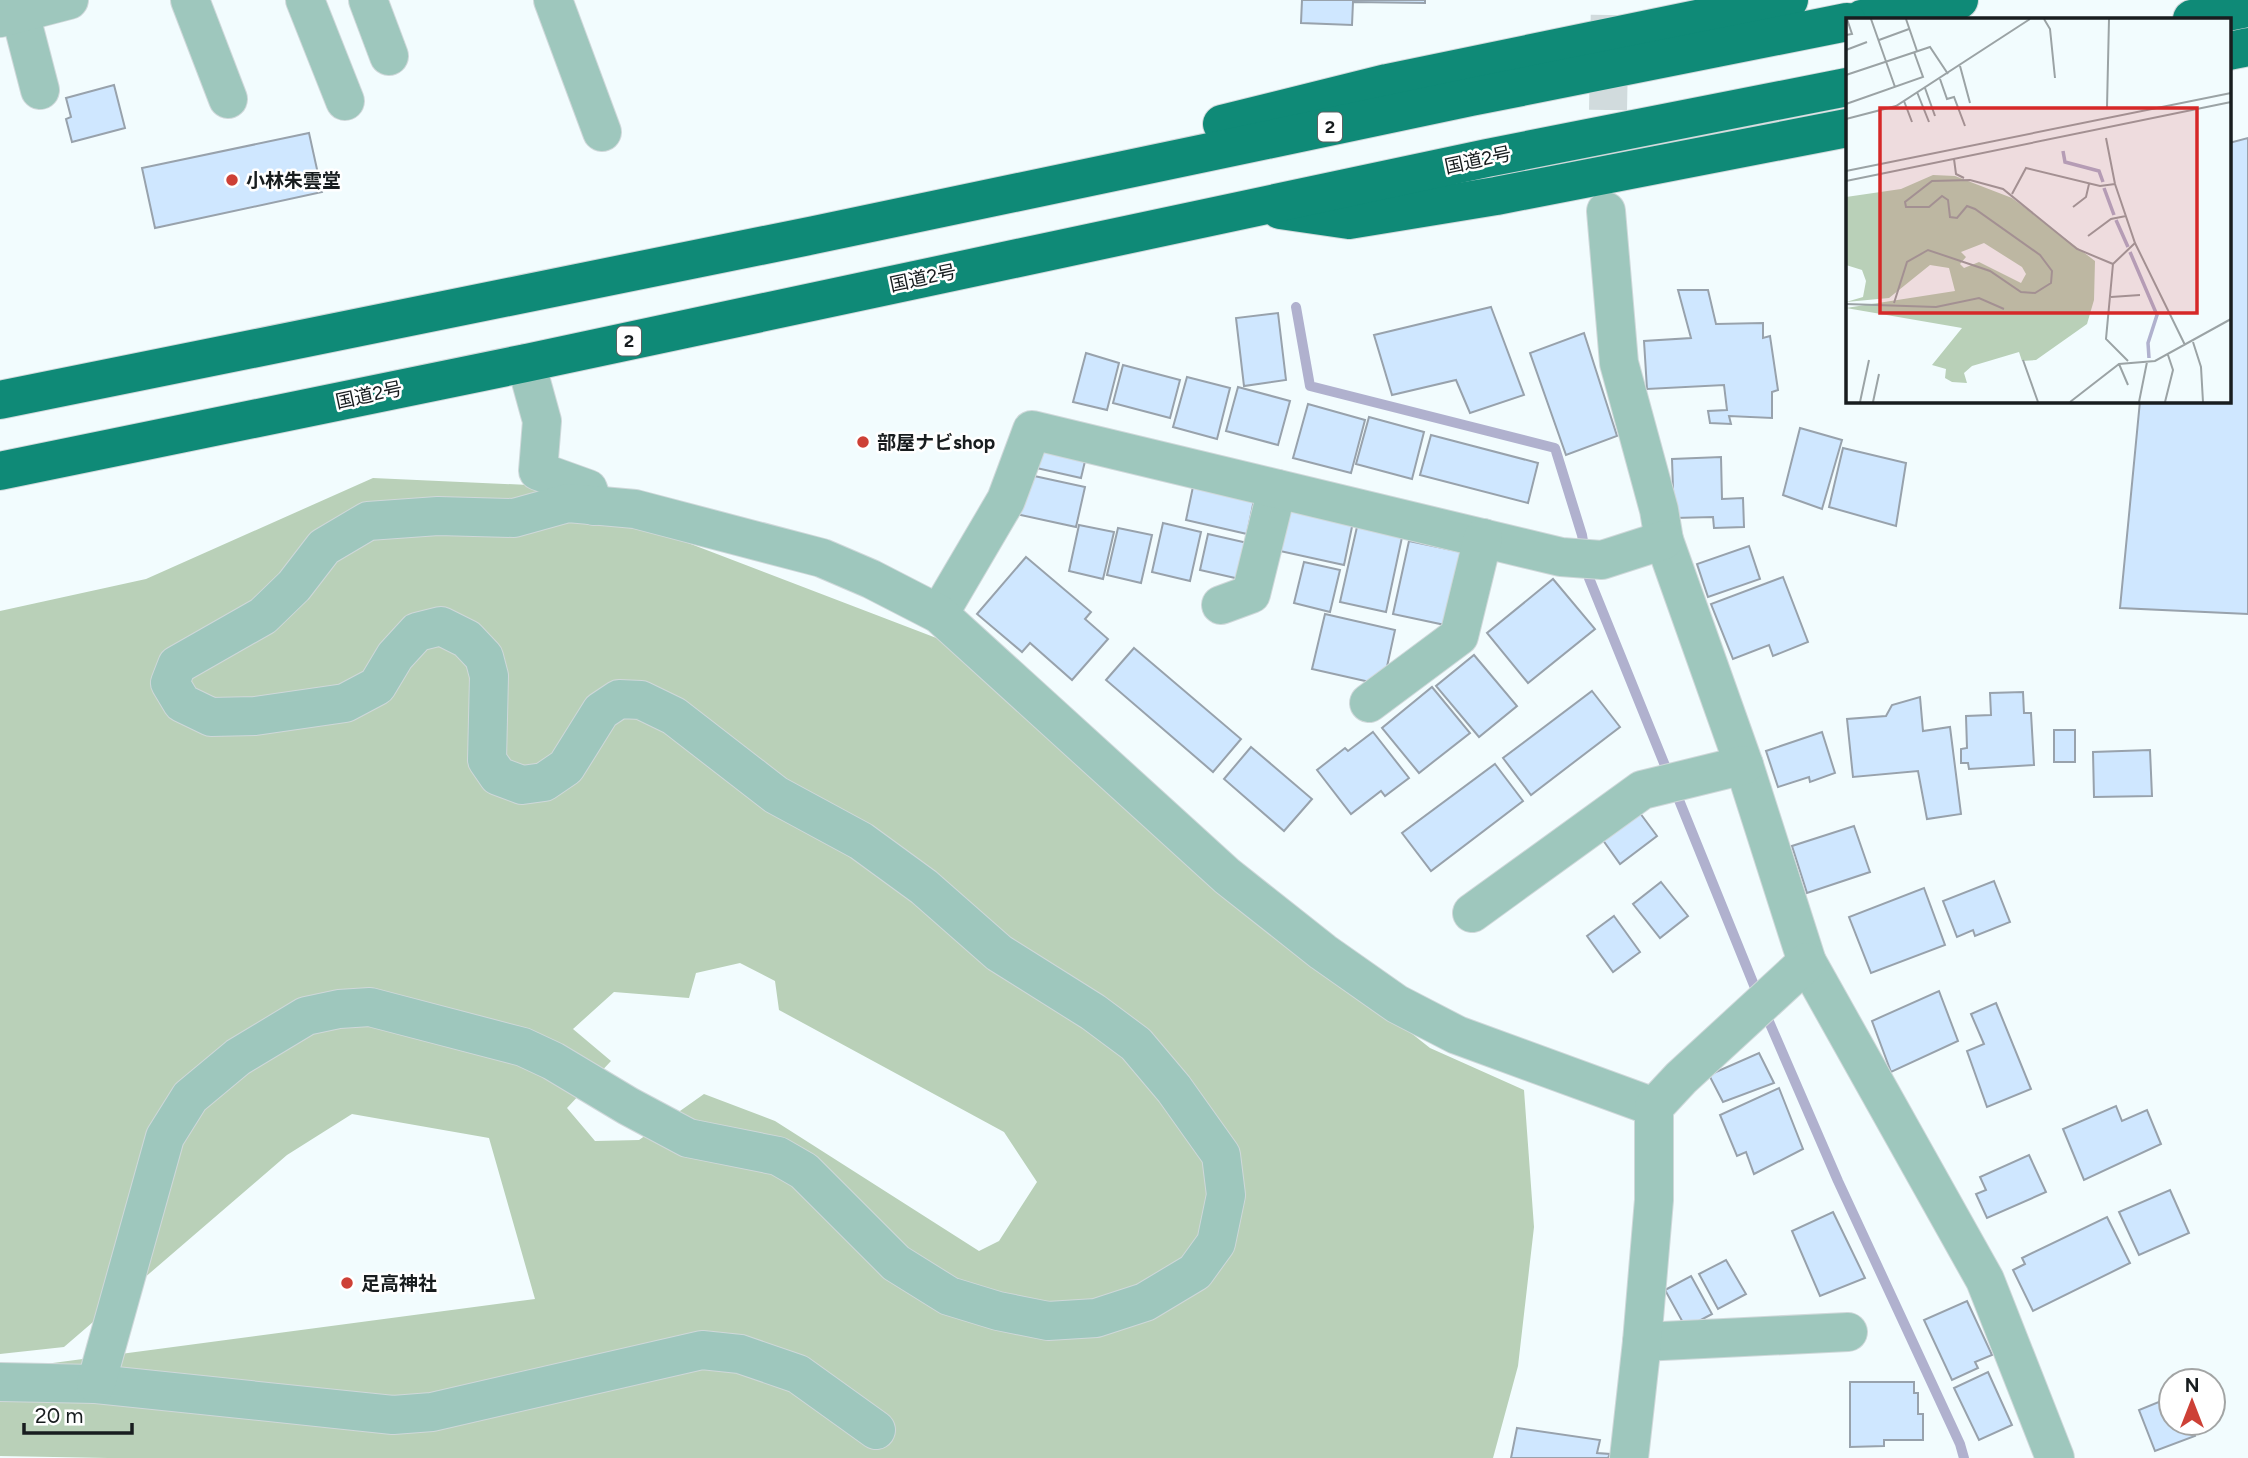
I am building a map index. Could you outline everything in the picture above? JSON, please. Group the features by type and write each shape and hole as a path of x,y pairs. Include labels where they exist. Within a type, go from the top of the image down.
{"highway":[{"path":"814,235 1128,148 1374,86 1713,9 1789,0"},
{"path":"1868,18 1959,0"},
{"path":"2197,18 2248,8"},
{"name":"2","path":"0,400 1846,22"},
{"path":"2230,51 2248,47"},
{"name":"国道2号","path":"0,471 526,363 1487,158 1846,87"},
{"path":"1257,206 1349,220 1496,196 1846,128"}],"street":[{"path":"40,90 10,15 69,0"},
{"path":"190,0 228,99"},
{"path":"305,0 345,101"},
{"path":"368,0 389,56"},
{"path":"553,0 602,132"},
{"path":"1606,211 1619,363 1659,510 1664,540 1744,765 1807,962 1985,1280 2054,1458"},
{"path":"526,363 542,421 538,471 587,489 594,506"},
{"path":"939,614 1006,500 1032,430 1561,557 1602,560 1664,540"},
{"path":"1221,605 1251,594 1277,489"},
{"path":"96,1384 165,1137 190,1097 238,1057 306,1016 339,1009 370,1007 523,1047 553,1061 688,1138 778,1156 804,1171 896,1263 949,1296 998,1311 1048,1321 1096,1318 1146,1302 1195,1272 1216,1243 1226,1195 1221,1155 1174,1089 1136,1044 1093,1012 999,953 924,887 882,856 776,795 674,716 641,700 619,699 601,711 566,767 544,782 522,785 498,776 487,760 489,676 484,657 467,639 440,626 417,632 395,656 377,686 345,704 256,716 211,717 182,704 170,683 177,665 263,616 294,586 324,547 368,522 438,516 514,518 568,503 635,509 822,558 870,579 939,614 1227,876 1323,952 1397,1004 1457,1035 1654,1107"},
{"path":"1369,704 1459,636 1483,538"},
{"path":"1472,913 1642,790 1744,765"},
{"path":"1629,1458 1654,1200 1654,1107 1681,1078 1807,962"},
{"path":"1642,1342 1848,1332"},
{"path":"0,1382 96,1384 393,1415 432,1412 702,1350 740,1354 798,1374 876,1430"}],"green space":[{"path":"373,478 529,485 939,639 1209,873 1430,1048 1524,1090 1534,1227 1518,1366 1493,1458 0,1456 0,1370 535,1299 489,1138 352,1114 287,1155 64,1347 0,1354 0,611 146,579","holes":["740,963 775,981 779,1010 1004,1132 1037,1182 999,1241 979,1251 775,1121 704,1094 639,1140 595,1141 567,1108 611,1061 573,1029 614,992 689,998 696,973"]}],"building":[{"path":"1302,0 1425,0 1425,3 1353,2 1352,25 1301,23"},
{"path":"114,85 125,128 72,142 66,119 71,117 66,98"},
{"name":"小林朱雲堂","path":"309,133 322,192 155,228 142,168"},
{"path":"2248,138 2248,614 2120,608 2140,402 2230,402 2230,143"},
{"path":"1678,290 1708,290 1716,324 1763,323 1763,338 1770,336 1778,390 1772,392 1772,418 1729,416 1731,424 1710,423 1708,411 1727,410 1724,385 1647,389 1644,341 1691,338"},
{"path":"1491,307 1524,395 1470,413 1456,380 1392,395 1374,335"},
{"path":"1278,313 1286,380 1244,386 1236,318"},
{"path":"1584,333 1617,436 1566,455 1530,353"},
{"path":"1086,353 1119,363 1107,410 1073,402"},
{"path":"1123,365 1180,380 1170,418 1113,403"},
{"path":"1187,377 1230,388 1217,439 1173,427"},
{"path":"1238,387 1290,401 1278,445 1226,431"},
{"path":"1308,404 1365,420 1351,473 1293,458"},
{"path":"1369,417 1424,432 1412,479 1356,464"},
{"path":"1800,428 1842,440 1822,509 1783,495"},
{"path":"1431,435 1538,463 1528,503 1420,475"},
{"path":"1037,446 1086,457 1081,478 1032,467"},
{"path":"1843,448 1906,463 1896,526 1829,507"},
{"path":"1721,457 1722,499 1743,498 1744,527 1714,528 1713,517 1674,518 1672,459"},
{"path":"1025,474 1085,487 1076,527 1016,514"},
{"path":"1194,482 1255,495 1247,534 1186,520"},
{"path":"1290,508 1353,522 1344,565 1280,551"},
{"path":"1359,518 1404,528 1386,612 1340,602"},
{"path":"1163,523 1201,532 1190,581 1152,572"},
{"path":"1079,525 1114,532 1103,579 1069,571"},
{"path":"1118,528 1152,535 1141,583 1107,575"},
{"path":"1208,534 1252,544 1244,580 1200,570"},
{"path":"1409,541 1462,552 1445,625 1393,614"},
{"path":"1749,546 1760,579 1708,597 1697,564"},
{"path":"1026,557 1091,612 1085,619 1108,639 1072,680 1030,643 1022,652 977,614"},
{"path":"1304,562 1340,570 1330,612 1294,603"},
{"path":"1783,577 1808,642 1773,656 1769,645 1733,659 1711,604"},
{"path":"1553,579 1595,629 1528,683 1487,633"},
{"path":"1325,614 1395,630 1383,685 1312,669"},
{"path":"1134,648 1241,739 1213,772 1106,680"},
{"path":"1474,655 1517,706 1479,737 1436,686"},
{"path":"1432,687 1470,733 1419,773 1382,728"},
{"path":"1592,691 1620,727 1531,795 1503,758"},
{"path":"2023,692 2024,713 2031,713 2034,765 1969,769 1968,763 1961,763 1961,749 1967,748 1966,716 1991,715 1990,693"},
{"path":"1920,697 1923,731 1950,727 1961,814 1927,819 1918,771 1853,777 1847,719 1886,716 1892,705"},
{"path":"2054,730 2075,730 2075,762 2054,762"},
{"path":"1373,732 1409,778 1385,796 1381,791 1351,814 1317,770 1345,748 1348,751"},
{"path":"1822,732 1835,773 1810,782 1809,777 1778,787 1766,751"},
{"path":"1251,747 1312,799 1284,831 1224,779"},
{"path":"2150,750 2152,796 2094,797 2093,752"},
{"path":"1495,764 1523,801 1431,871 1402,833"},
{"path":"1637,809 1657,836 1620,864 1600,836"},
{"path":"1854,826 1870,872 1807,893 1792,846"},
{"path":"1994,881 2010,922 1975,936 1973,930 1957,937 1943,901"},
{"path":"1661,882 1688,916 1660,938 1633,904"},
{"path":"1924,888 1945,945 1871,973 1849,917"},
{"path":"1614,916 1640,952 1613,972 1587,936"},
{"path":"1939,991 1958,1041 1891,1072 1872,1021"},
{"path":"1996,1003 2031,1089 1987,1107 1967,1051 1984,1044 1971,1014"},
{"path":"1759,1053 1774,1083 1723,1102 1709,1075"},
{"path":"1779,1088 1803,1149 1754,1174 1746,1152 1737,1156 1720,1115"},
{"path":"2116,1106 2122,1121 2147,1110 2161,1144 2084,1180 2063,1129"},
{"path":"2029,1155 2046,1192 1987,1218 1976,1194 1986,1190 1980,1177"},
{"path":"2170,1190 2189,1233 2139,1255 2119,1212"},
{"path":"1833,1212 1865,1278 1820,1296 1792,1231"},
{"path":"2107,1217 2130,1263 2033,1311 2013,1270 2025,1264 2022,1258"},
{"path":"1726,1260 1746,1294 1718,1309 1699,1274"},
{"path":"1691,1276 1712,1314 1686,1328 1665,1290"},
{"path":"1967,1301 1992,1355 1975,1362 1978,1368 1952,1380 1924,1320"},
{"path":"1988,1372 2012,1425 1979,1440 1954,1388"},
{"path":"1850,1382 1914,1382 1914,1393 1918,1393 1918,1414 1923,1414 1923,1440 1884,1440 1884,1446 1850,1447"},
{"path":"2157,1403 2157,1437 2192,1437 2155,1451 2139,1410"},
{"path":"1517,1428 1600,1440 1597,1453 1610,1454 1608,1458 1511,1458"}],"waterway":[{"path":"1296,307 1310,386 1555,448 1582,535 1589,578 1758,995"},
{"path":"1764,1010 1838,1181 1960,1444 1964,1458"}],"tunnel":[{"path":"1607,167 1610,0"}],"place":[{"name":"小林朱雲堂","path":"232,180"},
{"name":"部屋ナビshop","path":"863,442"},
{"name":"足高神社","path":"347,1283"}]}
